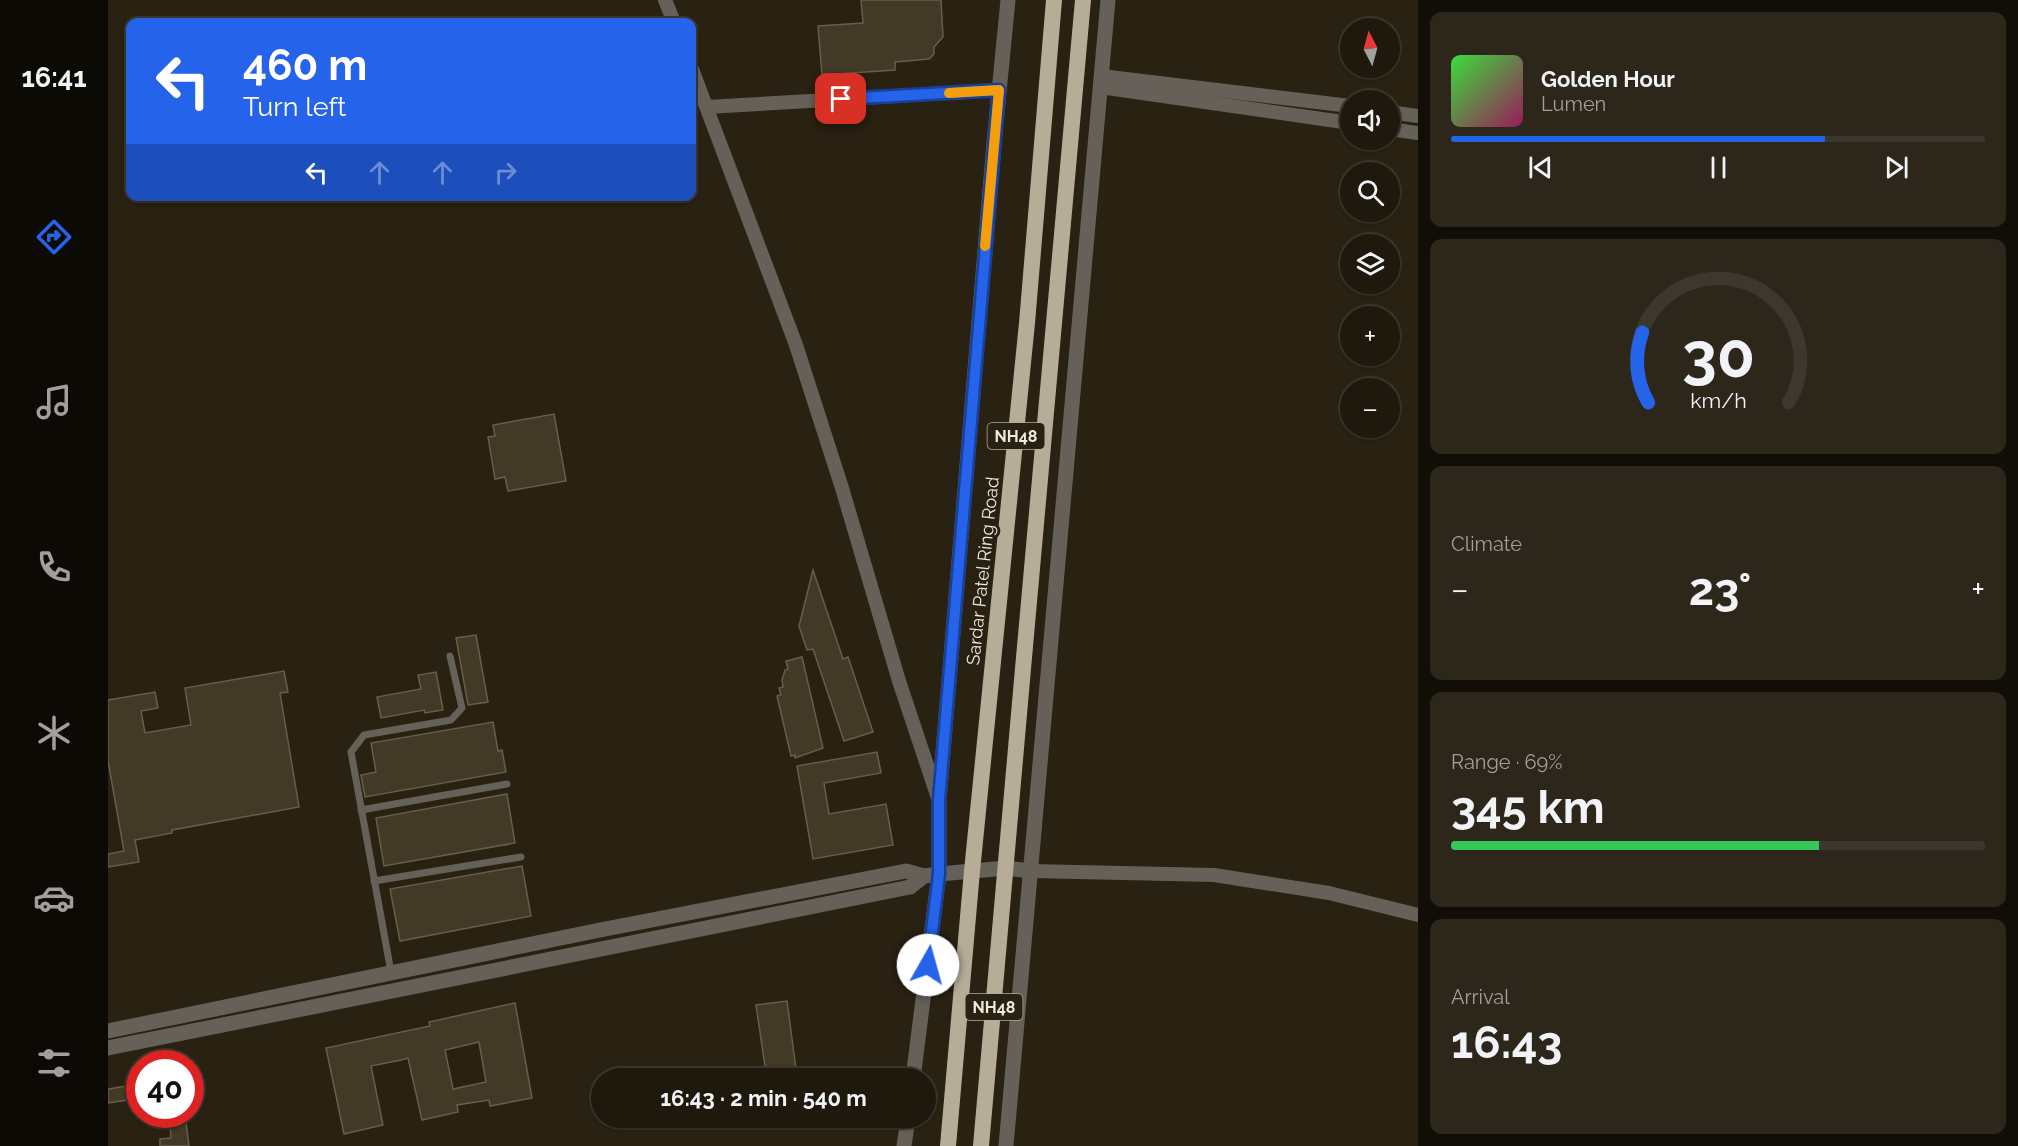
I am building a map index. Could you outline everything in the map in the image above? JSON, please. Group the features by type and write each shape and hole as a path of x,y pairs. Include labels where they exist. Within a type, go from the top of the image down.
{"highway":[{"name":"Sardar Patel Ring Road","path":"948,1146 972,871 1020,392 1054,0"},
{"name":"NH48","path":"981,1146 1046,394 1083,0"},
{"path":"1020,392 1046,394"}],"street":[{"path":"665,0 672,18"},
{"name":"Sardar Patel Ring Road","path":"914,1068 939,874 939,800 1008,0"},
{"path":"1006,1146 1108,0"},
{"path":"696,79 796,345 842,488 899,681 939,800"},
{"path":"1101,81 1340,105"},
{"path":"1101,81 1340,121"},
{"path":"707,108 999,90"},
{"path":"1400,114 1418,116"},
{"path":"1400,131 1418,133"},
{"path":"108,1031 420,966 906,871 924,876 1006,868 1031,871 1214,875 1329,893 1418,915"},
{"path":"108,1048 910,887 924,876"},
{"path":"420,966 424,984"},
{"path":"904,1146 907,1128"}],"lane":[{"path":"391,972 351,752 364,735 451,720 462,708 450,656"},
{"path":"361,810 507,784"},
{"path":"374,881 521,857"}],"building":[{"path":"861,0 941,0 943,37 934,47 934,54 929,59 895,62 895,70 822,75 818,26 863,23"},
{"path":"554,414 566,481 508,491 505,477 495,479 488,437 495,436 493,425"},
{"path":"813,570 843,659 848,657 873,732 844,741 813,649 807,650 799,626"},
{"path":"476,635 488,702 468,705 456,638"},
{"path":"802,657 823,748 795,758 795,755 791,756 777,696 781,695 779,688 783,687 782,680 785,670 788,669 786,661"},
{"path":"284,671 288,692 280,693 299,807 172,830 172,833 135,840 139,862 108,867 108,854 124,851 108,761 108,700 155,692 158,708 141,711 145,733 191,725 185,688"},
{"path":"436,672 443,710 425,713 424,710 381,718 377,697 421,689 418,675"},
{"path":"493,722 498,751 502,750 506,772 365,797 361,775 376,772 371,743"},
{"path":"877,752 881,773 824,783 829,814 886,804 893,845 813,859 797,766"},
{"path":"507,794 515,843 384,866 376,818"},
{"path":"522,866 531,916 400,941 390,889"},
{"path":"787,1001 796,1068 765,1068 756,1005"},
{"path":"515,1003 532,1098 490,1106 489,1100 457,1105 458,1112 422,1120 408,1058 371,1066 383,1125 344,1134 326,1048 430,1026 429,1022","holes":["479,1042 486,1082 453,1089 445,1050"]},
{"path":"126,1086 126,1100 108,1103 108,1089"},
{"path":"170,1128 187,1128 189,1146 160,1146 160,1139 171,1138"}],"slow traffic":[{"path":"949,93 999,90 985,246"}],"route":[{"path":"841,99 999,90 939,800 939,874 928,965"}]}
